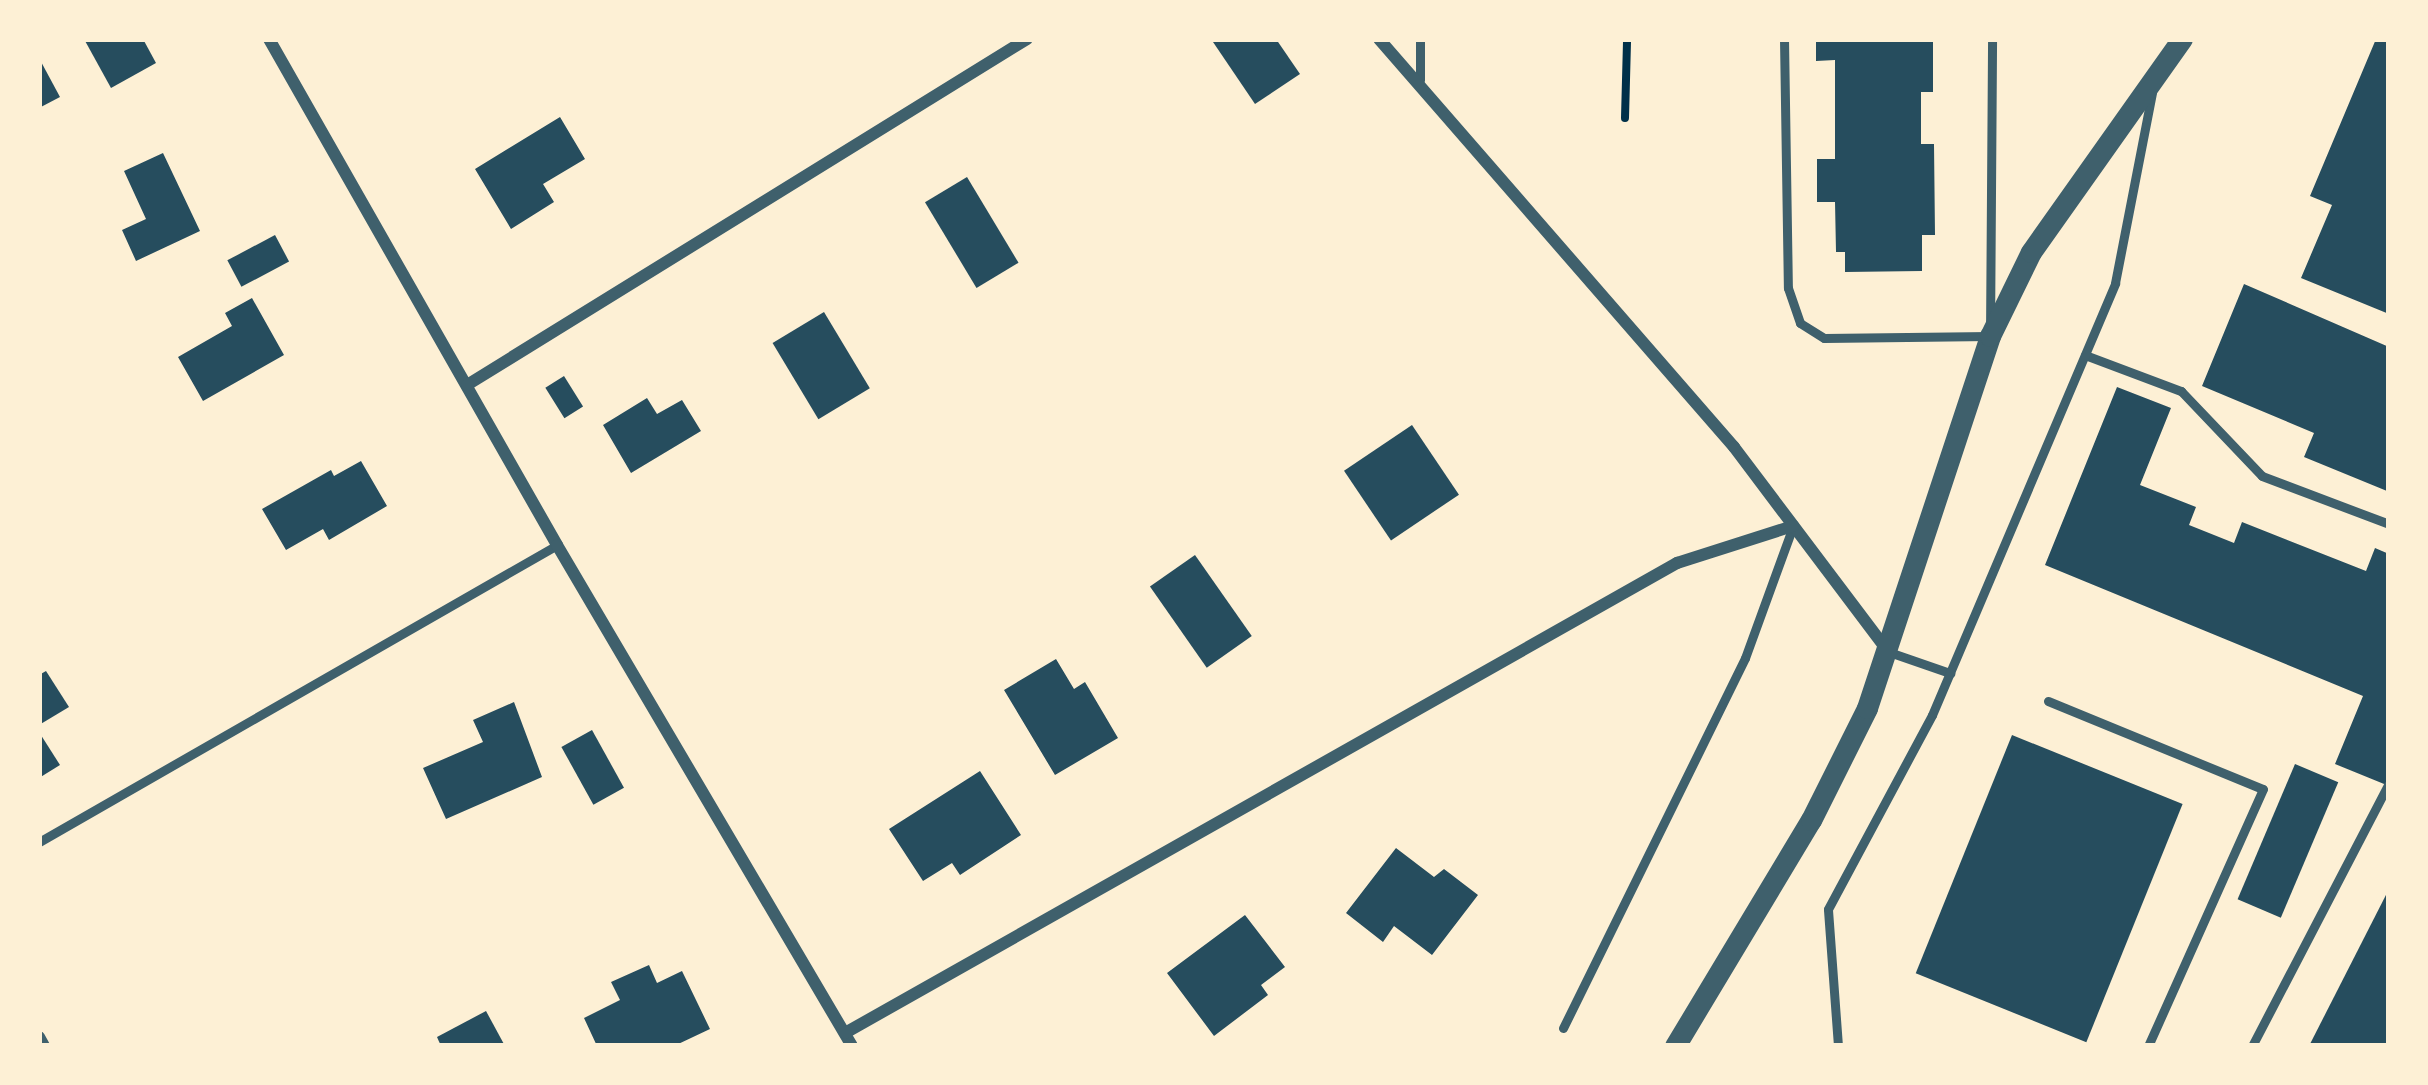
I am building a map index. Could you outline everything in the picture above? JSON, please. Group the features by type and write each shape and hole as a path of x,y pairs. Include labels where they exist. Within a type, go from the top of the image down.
{"street":[{"path":"269,39 557,545 852,1046"},
{"path":"466,386 1027,39"},
{"path":"1379,39 1420,80 1734,447 1888,652"},
{"path":"1675,1046 1811,820 1888,652 1990,336 2031,252 2182,39"},
{"path":"844,1033 1677,562 1792,526"},
{"path":"39,1037 44,1046"}],"lane":[{"path":"1420,39 1420,80"},
{"path":"1784,39 1788,288 1801,323 1824,338 1990,336 1992,39"},
{"path":"1838,1046 1828,909 1950,673 2115,283 2155,76"},
{"path":"2085,355 2181,391 2262,476 2389,524"},
{"path":"1564,1028 1745,658 1792,526"},
{"path":"39,842 557,545"},
{"path":"1888,652 1950,673"},
{"path":"2048,701 2264,789 2147,1046"},
{"path":"2252,1046 2388,785"}],"path":[{"path":"1625,118 1627,39"}],"building":[{"path":"84,39 143,39 156,63 111,88"},
{"path":"1276,39 1300,74 1255,104 1213,42"},
{"path":"1816,39 1933,39 1933,92 1921,92 1921,144 1934,144 1935,235 1922,235 1922,271 1845,272 1845,252 1836,252 1835,202 1817,202 1817,159 1835,159 1835,60 1816,61"},
{"path":"2376,39 2389,39 2389,314 2301,278 2332,205 2310,196"},
{"path":"39,58 60,97 39,108"},
{"path":"560,117 585,159 543,184 554,202 511,229 475,169"},
{"path":"163,153 200,231 136,261 122,230 146,219 124,171"},
{"path":"967,177 1019,263 977,288 925,202"},
{"path":"275,235 289,261 241,287 227,260"},
{"path":"2244,284 2389,347 2387,491 2304,457 2314,433 2202,386"},
{"path":"252,298 284,355 203,401 178,357 232,326 225,313"},
{"path":"824,312 870,388 818,419 773,343"},
{"path":"564,376 583,407 564,418 545,388"},
{"path":"2117,387 2171,408 2140,485 2196,507 2189,525 2234,543 2242,522 2366,571 2375,548 2389,554 2389,786 2335,764 2363,696 2045,565"},
{"path":"647,398 657,414 682,400 701,431 631,473 603,425"},
{"path":"1412,425 1459,495 1391,540 1344,471"},
{"path":"361,461 387,506 329,540 323,529 286,550 262,509 331,470 334,476"},
{"path":"1195,555 1252,636 1207,668 1150,587"},
{"path":"1056,659 1074,689 1085,682 1118,738 1055,775 1004,690"},
{"path":"46,671 69,707 39,725 39,675"},
{"path":"514,702 542,777 446,819 423,768 483,742 473,720"},
{"path":"592,730 624,788 593,805 561,747"},
{"path":"39,732 60,765 39,778"},
{"path":"2012,735 2183,804 2086,1042 1916,973"},
{"path":"2295,764 2338,782 2281,918 2238,899"},
{"path":"980,771 1021,835 960,875 952,863 923,881 889,829"},
{"path":"1396,848 1434,877 1444,869 1478,895 1432,955 1394,926 1383,942 1346,913"},
{"path":"2389,889 2389,1046 2309,1046"},
{"path":"1245,915 1285,967 1261,985 1268,995 1214,1036 1167,973"},
{"path":"649,965 657,983 682,971 710,1029 674,1046 597,1046 584,1018 620,1000 611,982"},
{"path":"486,1011 505,1046 441,1046 437,1037"}]}
